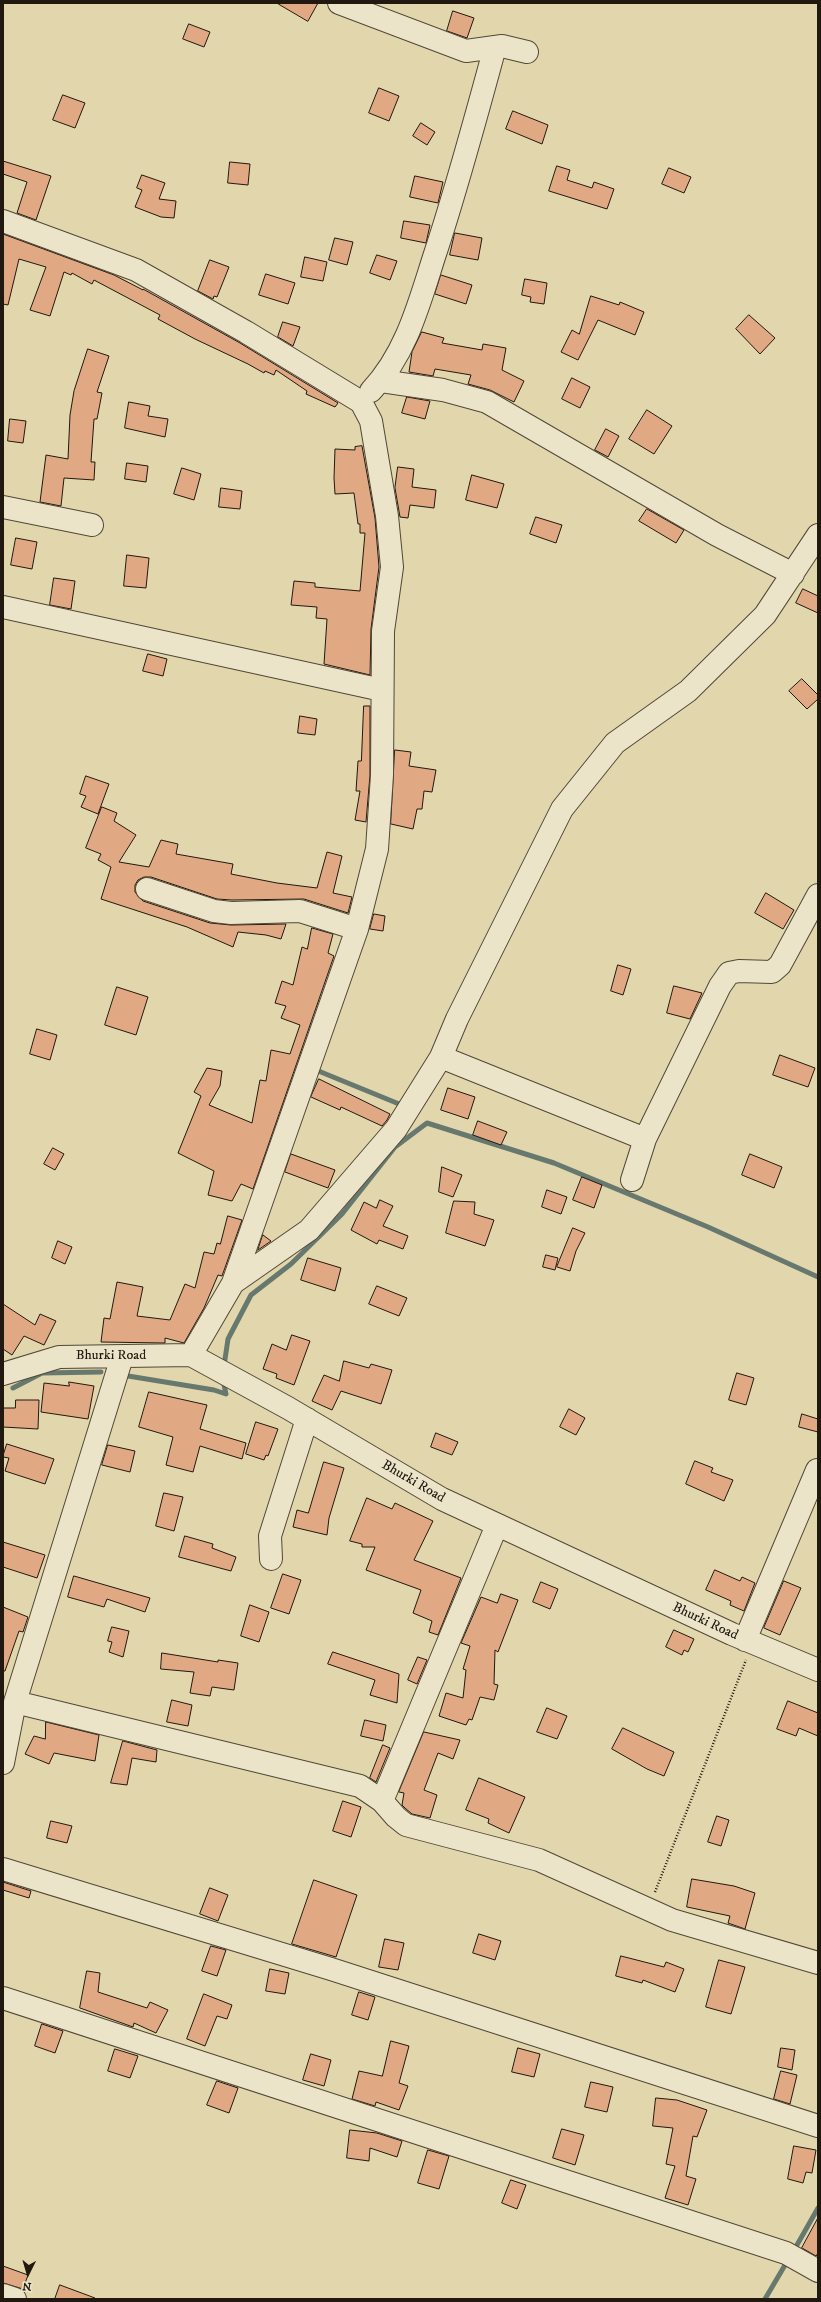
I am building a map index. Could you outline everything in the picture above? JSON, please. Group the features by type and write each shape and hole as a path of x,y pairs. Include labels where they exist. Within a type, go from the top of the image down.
{"street":[{"path":"339,3 466,51 477,51 496,47 514,48 527,52"},
{"path":"361,402 381,381 410,331 446,222 496,47"},
{"path":"3,221 136,270 246,332 361,402 371,421 387,516 392,568 383,631 382,775 377,849 357,929 233,1283 199,1360"},
{"path":"381,381 443,390 487,402 717,535 793,574"},
{"path":"3,507 92,525"},
{"path":"233,1283 309,1230 396,1129 441,1057 457,1019 562,809 615,743 688,691 765,614 818,535"},
{"path":"3,608 382,690"},
{"path":"147,889 214,911 231,913 300,911 357,929"},
{"path":"632,1180 645,1138 720,986 729,973 739,971 772,972 780,965 818,895"},
{"path":"441,1057 645,1138"},
{"name":"Bhurki Road","path":"3,1374 59,1357 122,1357 199,1360 307,1419 442,1499 749,1641 818,1670"},
{"path":"3,1763 8,1722 122,1357"},
{"path":"271,1559 270,1536 307,1419"},
{"path":"749,1641 817,1470"},
{"path":"382,1801 498,1525"},
{"path":"15,1702 360,1786 382,1801 396,1817 406,1825 539,1860 672,1920 818,1963"},
{"path":"3,1869 331,1969 818,2126"},
{"path":"3,1998 791,2256 818,2270"},
{"path":"3,2295 15,2299"}],"path":[{"path":"648,1910 749,1641"}],"building":[{"path":"277,3 318,3 308,21"},
{"path":"453,11 474,18 467,38 447,31"},
{"path":"189,24 210,32 204,47 183,39"},
{"path":"379,88 399,96 389,121 369,113"},
{"path":"63,95 85,103 75,128 53,120"},
{"path":"513,111 548,125 542,144 506,129"},
{"path":"421,123 435,132 427,145 413,136"},
{"path":"3,161 51,176 36,220 17,213 27,182 3,174"},
{"path":"230,162 250,164 248,185 228,183"},
{"path":"557,166 570,170 567,180 592,188 594,182 614,189 607,209 549,191"},
{"path":"669,168 691,177 684,193 662,184"},
{"path":"142,175 165,183 159,199 176,201 174,218 161,217 135,207 142,190 137,188"},
{"path":"415,176 443,182 438,203 410,197"},
{"path":"404,221 430,225 426,243 401,238"},
{"path":"455,233 482,238 478,260 450,255"},
{"path":"3,234 114,275 143,289 240,343 338,403 335,407 306,394 307,391 276,370 274,375 265,371 264,373 158,319 160,315 94,280 92,284 72,273 71,275 64,272 50,316 30,310 46,267 19,259 8,305 3,304"},
{"path":"335,238 353,242 347,265 329,260"},
{"path":"377,255 397,261 390,280 370,273"},
{"path":"305,257 327,262 323,281 301,277"},
{"path":"210,260 229,267 217,297 214,296 213,299 198,291"},
{"path":"266,274 295,283 288,304 259,295"},
{"path":"441,275 472,285 466,304 435,294"},
{"path":"525,279 547,283 544,304 530,302 531,297 522,295"},
{"path":"591,296 619,305 620,302 644,312 635,335 598,320 578,360 561,352 572,330 579,334"},
{"path":"749,315 775,338 760,354 736,329"},
{"path":"283,322 300,327 293,346 278,337"},
{"path":"422,332 444,338 442,343 482,350 483,344 506,348 502,370 524,381 514,402 490,390 468,384 471,375 435,369 433,376 409,372 412,352"},
{"path":"88,349 109,356 97,392 102,393 97,419 94,419 91,462 95,462 94,480 64,478 61,506 40,502 46,455 68,459 70,415 74,391"},
{"path":"572,378 590,387 580,408 562,399"},
{"path":"407,397 430,401 425,419 402,413"},
{"path":"129,402 150,406 148,416 168,419 165,437 125,428"},
{"path":"647,410 672,426 654,454 629,439"},
{"path":"10,419 26,421 23,443 8,441"},
{"path":"606,429 619,436 608,457 595,450"},
{"path":"362,446 375,518 379,567 371,629 370,675 324,664 327,619 316,618 317,607 291,605 294,581 315,583 315,587 360,591 365,533 360,533 360,524 358,524 354,493 335,494 334,478 335,449 355,450 355,447"},
{"path":"127,463 148,466 146,482 125,479"},
{"path":"398,467 414,469 412,487 436,490 434,508 410,505 408,518 400,517 395,488"},
{"path":"182,468 201,474 194,500 174,494"},
{"path":"472,475 504,484 497,508 466,500"},
{"path":"221,488 242,491 240,509 219,507"},
{"path":"647,509 684,530 676,543 639,521"},
{"path":"536,517 562,525 556,543 530,534"},
{"path":"16,538 37,542 32,569 11,565"},
{"path":"127,555 149,558 146,588 124,586"},
{"path":"54,578 75,581 71,609 50,605"},
{"path":"803,589 818,596 818,613 796,603"},
{"path":"148,654 167,659 163,676 143,671"},
{"path":"802,679 818,695 818,699 807,709 789,691"},
{"path":"364,706 370,706 370,775 366,822 355,820 360,791 356,791 358,761 361,761"},
{"path":"300,716 317,719 315,735 298,733"},
{"path":"395,750 411,752 409,766 436,770 432,792 424,791 422,809 417,809 413,829 391,824"},
{"path":"86,776 109,784 98,814 81,807 86,796 80,794"},
{"path":"102,807 117,813 114,821 136,835 119,862 149,867 161,840 178,844 176,854 233,864 231,874 277,883 317,888 327,852 342,856 333,893 352,897 348,913 304,899 217,899 151,877 144,877 138,880 135,885 135,892 143,901 210,923 231,925 286,924 281,939 266,935 238,932 233,947 187,927 101,899 111,867 98,860 101,854 86,848"},
{"path":"766,893 794,910 783,929 755,913"},
{"path":"374,914 385,916 383,931 370,929"},
{"path":"312,928 333,934 328,953 334,956 253,1189 241,1184 232,1201 208,1195 214,1171 178,1153 201,1096 194,1092 207,1068 222,1071 220,1086 209,1105 252,1123 260,1080 266,1081 271,1050 290,1054 300,1025 281,1018 286,1006 275,1003 282,981 293,985 302,947 307,949"},
{"path":"618,965 631,969 623,995 611,991"},
{"path":"674,986 702,993 690,1019 667,1013"},
{"path":"117,987 148,997 136,1035 105,1025"},
{"path":"37,1029 57,1035 50,1060 30,1054"},
{"path":"780,1055 815,1068 808,1087 773,1075"},
{"path":"319,1079 390,1114 387,1120 382,1126 341,1107 340,1110 311,1097"},
{"path":"448,1088 475,1097 468,1119 441,1110"},
{"path":"478,1121 507,1132 501,1145 473,1135"},
{"path":"53,1148 64,1154 55,1170 44,1164"},
{"path":"291,1154 335,1170 328,1188 285,1172"},
{"path":"750,1154 782,1167 774,1188 742,1175"},
{"path":"442,1167 462,1175 453,1197 439,1192"},
{"path":"582,1177 602,1185 594,1208 573,1200"},
{"path":"547,1190 567,1197 561,1214 542,1207"},
{"path":"380,1200 393,1206 383,1226 408,1236 403,1249 379,1240 377,1244 351,1230 364,1202 376,1208"},
{"path":"454,1201 475,1202 474,1214 494,1220 485,1246 446,1233"},
{"path":"228,1216 242,1220 222,1276 218,1275 204,1308 184,1343 165,1338 165,1343 101,1342 104,1318 110,1319 117,1282 143,1287 137,1316 170,1320 185,1284 195,1288 204,1252 214,1254 217,1243 220,1244"},
{"path":"573,1228 585,1233 576,1251 570,1271 557,1267"},
{"path":"263,1235 271,1241 258,1250"},
{"path":"58,1241 72,1247 65,1264 52,1258"},
{"path":"546,1255 558,1258 555,1270 543,1267"},
{"path":"308,1258 341,1268 335,1291 301,1280"},
{"path":"377,1286 407,1298 399,1316 369,1304"},
{"path":"3,1304 35,1325 40,1314 56,1321 44,1345 24,1336 12,1355 3,1349"},
{"path":"292,1335 310,1341 294,1385 276,1378 277,1374 263,1369 272,1344 286,1350"},
{"path":"344,1361 369,1368 371,1364 392,1370 381,1404 341,1391 332,1410 312,1401 324,1375 339,1381"},
{"path":"737,1373 754,1378 746,1405 729,1400"},
{"path":"69,1382 94,1386 88,1419 41,1412 44,1383 69,1386"},
{"path":"149,1392 207,1405 200,1429 246,1443 242,1459 200,1446 193,1472 166,1465 173,1437 139,1427"},
{"path":"16,1400 39,1400 38,1429 3,1427 3,1408 15,1408"},
{"path":"569,1409 585,1418 576,1435 560,1427"},
{"path":"802,1414 818,1419 818,1432 799,1427"},
{"path":"256,1422 278,1429 268,1456 266,1455 264,1460 246,1454"},
{"path":"436,1433 458,1442 452,1455 431,1447"},
{"path":"7,1444 54,1459 45,1484 5,1471 9,1458 3,1457"},
{"path":"108,1445 135,1451 130,1472 102,1465"},
{"path":"695,1461 713,1468 711,1472 733,1480 724,1501 686,1484"},
{"path":"324,1462 344,1468 329,1518 327,1535 293,1527 297,1510 308,1513"},
{"path":"164,1493 183,1497 174,1531 156,1526"},
{"path":"367,1498 392,1509 395,1503 433,1521 414,1560 461,1578 438,1635 429,1632 432,1621 413,1613 421,1590 366,1570 375,1547 362,1547 362,1544 350,1541"},
{"path":"185,1536 213,1544 212,1548 236,1557 231,1571 179,1557"},
{"path":"3,1542 45,1555 37,1578 3,1567"},
{"path":"715,1570 740,1581 742,1577 755,1583 744,1611 730,1605 731,1601 706,1590"},
{"path":"283,1574 301,1580 289,1614 271,1608"},
{"path":"74,1576 150,1598 145,1612 107,1599 104,1607 68,1597"},
{"path":"784,1581 801,1588 780,1635 764,1628"},
{"path":"541,1582 558,1589 550,1609 533,1602"},
{"path":"501,1594 518,1600 498,1652 495,1650 494,1684 498,1685 494,1700 480,1697 472,1720 469,1719 466,1725 439,1716 446,1693 463,1698 466,1670 463,1669 470,1646 461,1643 481,1597 497,1603"},
{"path":"250,1605 269,1612 259,1642 241,1636"},
{"path":"3,1607 28,1617 23,1632 19,1631 5,1671 3,1671"},
{"path":"112,1627 129,1631 123,1657 109,1652 112,1642 108,1641"},
{"path":"674,1630 694,1639 688,1652 684,1650 682,1655 666,1647"},
{"path":"333,1652 399,1674 397,1703 370,1695 375,1680 328,1664"},
{"path":"162,1653 218,1662 218,1660 238,1663 234,1690 212,1687 210,1696 190,1693 194,1672 161,1669"},
{"path":"418,1657 427,1660 417,1684 408,1680"},
{"path":"172,1700 192,1705 188,1726 167,1722"},
{"path":"788,1701 818,1713 818,1736 799,1728 796,1736 777,1729"},
{"path":"547,1708 567,1716 557,1739 537,1732"},
{"path":"365,1720 386,1725 383,1741 361,1736"},
{"path":"46,1722 99,1735 95,1761 54,1753 49,1764 25,1754 34,1736 45,1739"},
{"path":"623,1728 674,1752 664,1776 647,1769 612,1749"},
{"path":"424,1732 460,1740 453,1759 438,1753 424,1790 437,1795 430,1818 412,1814 402,1805 404,1793 399,1792"},
{"path":"123,1741 157,1750 156,1762 132,1758 127,1785 111,1783"},
{"path":"383,1745 390,1748 376,1782 370,1778"},
{"path":"479,1778 525,1797 509,1833 488,1823 489,1819 466,1810"},
{"path":"343,1801 361,1807 351,1837 333,1831"},
{"path":"717,1816 729,1820 721,1846 708,1842"},
{"path":"51,1821 72,1826 67,1843 47,1838"},
{"path":"692,1879 734,1886 755,1893 745,1929 728,1923 730,1916 687,1907"},
{"path":"314,1880 357,1895 336,1957 292,1944"},
{"path":"3,1882 31,1891 29,1898 3,1890"},
{"path":"210,1888 228,1895 218,1921 200,1914"},
{"path":"479,1934 501,1941 495,1960 473,1953"},
{"path":"385,1939 404,1943 398,1970 379,1967"},
{"path":"211,1946 226,1950 217,1976 202,1971"},
{"path":"621,1956 664,1967 666,1962 684,1969 675,1992 643,1980 642,1983 616,1976"},
{"path":"719,1960 745,1967 731,2014 706,2007"},
{"path":"270,1969 289,1973 285,1994 266,1991"},
{"path":"87,1971 100,1973 98,1992 147,2008 150,2002 168,2010 156,2033 134,2023 133,2027 80,2008"},
{"path":"359,1992 375,1997 368,2020 352,2015"},
{"path":"204,1994 232,2005 227,2019 217,2016 205,2046 187,2039"},
{"path":"42,2024 63,2031 55,2053 35,2046"},
{"path":"391,2041 409,2046 399,2083 408,2086 399,2110 376,2102 375,2106 352,2099 359,2071 382,2076"},
{"path":"518,2048 540,2054 534,2077 512,2072"},
{"path":"781,2048 795,2050 792,2070 778,2067"},
{"path":"115,2049 138,2056 130,2078 108,2071"},
{"path":"311,2054 331,2060 324,2086 303,2080"},
{"path":"781,2071 797,2075 790,2104 774,2099"},
{"path":"217,2081 238,2088 229,2113 207,2105"},
{"path":"591,2082 613,2087 607,2112 585,2107"},
{"path":"656,2098 677,2100 707,2110 697,2137 693,2136 686,2176 696,2179 688,2205 665,2198 675,2166 666,2164 673,2128 653,2126"},
{"path":"562,2129 584,2135 575,2165 553,2158"},
{"path":"350,2130 377,2133 402,2141 397,2157 370,2148 369,2161 347,2158"},
{"path":"794,2146 816,2150 812,2173 806,2172 803,2183 788,2179"},
{"path":"428,2150 449,2156 439,2189 418,2183"},
{"path":"511,2180 526,2185 517,2209 502,2203"},
{"path":"818,2218 818,2253 816,2256 802,2248"},
{"path":"3,2266 28,2275 23,2289 3,2283"},
{"path":"60,2285 95,2298 95,2299 55,2299"}],"waterway":[{"path":"316,1070 404,1106"},
{"path":"224,1366 228,1339 251,1295 291,1264 342,1214 395,1147 427,1123 554,1163 708,1227 818,1277"},
{"path":"13,1388 42,1373 101,1372"},
{"path":"122,1375 214,1390 226,1394 223,1380"},
{"path":"793,2252 818,2208"},
{"path":"765,2299 788,2260"}]}
